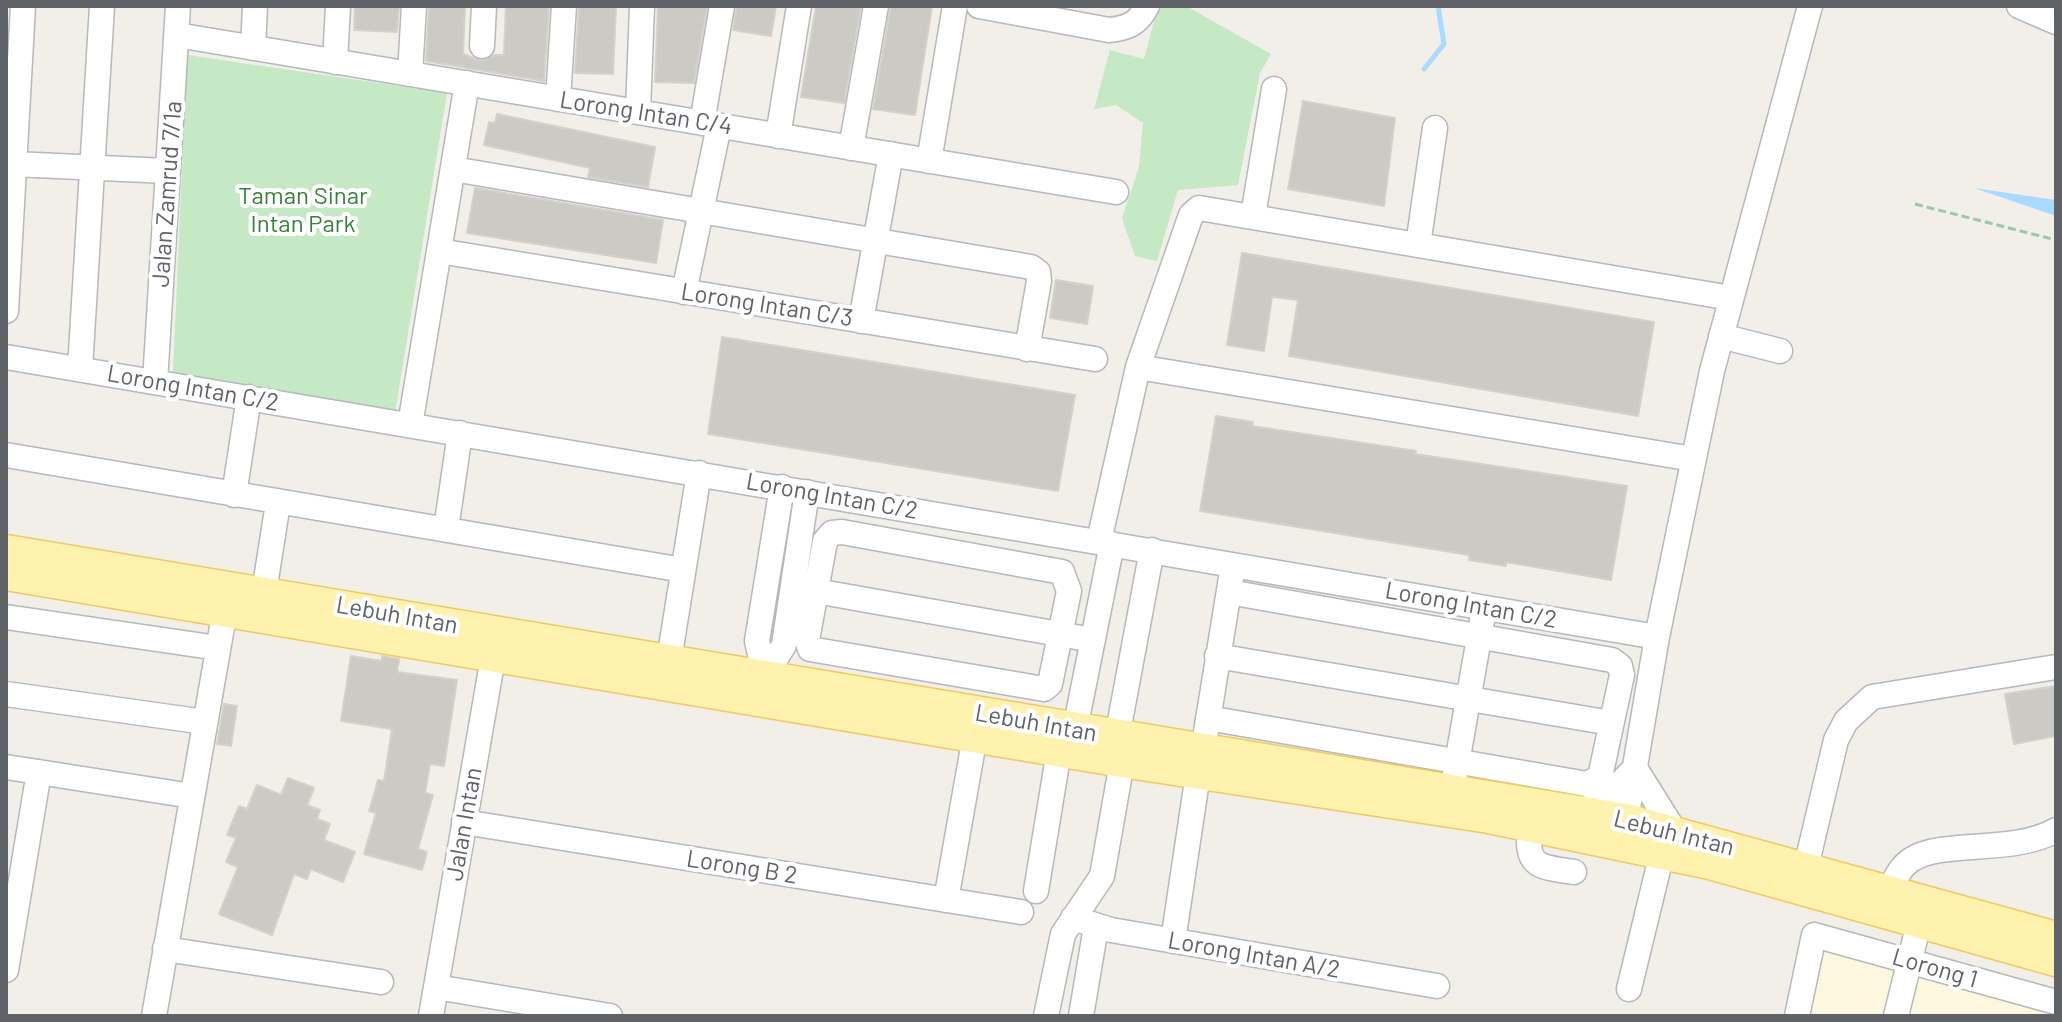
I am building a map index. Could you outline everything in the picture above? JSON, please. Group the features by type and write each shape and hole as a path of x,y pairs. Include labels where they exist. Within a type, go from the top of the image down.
{"main road":[{"name":"Lebuh Intan","path":"6,550 264,592 495,645 669,660 763,688 975,736 1067,740"},
{"name":"Lebuh Intan","path":"6,575 225,610 495,645 763,688 1200,763 1530,826 1624,831 1806,867 2056,937"},
{"name":"Lebuh Intan","path":"1200,763 1455,774 1582,811 1624,831"},
{"path":"1455,774 1452,796 1459,805 1489,818"},
{"name":"Lebuh Intan","path":"1668,842 1919,923 2056,961"}],"street":[{"path":"6,311 23,6"},
{"path":"80,369 102,6"},
{"name":"Jalan Zamrud 7/1a","path":"155,382 178,6"},
{"path":"253,48 255,6"},
{"path":"335,62 338,6"},
{"path":"410,74 414,6"},
{"path":"482,46 484,6"},
{"path":"558,99 564,6"},
{"path":"638,112 642,6"},
{"path":"684,292 700,210 722,6"},
{"path":"778,136 799,6"},
{"path":"851,148 876,6"},
{"path":"929,161 955,6"},
{"path":"979,6 1109,30 1126,28 1138,21 1147,6"},
{"path":"1624,831 1657,637 1693,459 1721,336 1810,6"},
{"path":"2019,6 2056,22"},
{"name":"Lorong Intan C/4","path":"177,35 1116,192"},
{"path":"410,425 467,83"},
{"path":"1253,216 1274,89"},
{"path":"1418,245 1435,128"},
{"path":"861,321 891,154"},
{"path":"13,164 168,171"},
{"path":"453,169 1031,267 1038,272 1039,281 1027,349"},
{"path":"1036,891 1067,740 1093,640 1106,542 1138,367 1191,215 1199,208 1731,298"},
{"name":"Lorong Intan C/3","path":"439,251 1095,359"},
{"path":"1721,336 1780,351"},
{"name":"Lorong Intan C/2","path":"6,357 1657,637"},
{"path":"1138,367 1693,459"},
{"path":"234,495 249,397"},
{"path":"446,529 460,433"},
{"path":"6,455 683,570"},
{"path":"669,660 699,473"},
{"path":"763,688 757,641 782,487"},
{"path":"763,688 784,645 804,589 825,541 832,533 889,540 1062,572 1069,591 1055,674 1044,689 810,649 804,589 807,492"},
{"path":"264,592 278,503"},
{"path":"1046,1016 1058,948 1073,918 1102,876 1119,749 1152,550"},
{"path":"1173,941 1233,564"},
{"path":"804,589 1093,640"},
{"path":"1208,718 1455,774 1587,784 1595,782 1622,675 1620,666 1612,660 1229,592"},
{"path":"1455,774 1484,607"},
{"path":"154,1016 225,610"},
{"path":"6,617 218,648"},
{"path":"757,641 784,645"},
{"name":"Jalan Intan","path":"431,1016 495,645"},
{"path":"1217,656 1611,723"},
{"path":"1806,867 1836,740 1846,721 1872,697 2056,667"},
{"path":"6,694 205,722"},
{"path":"946,900 975,736"},
{"path":"6,767 192,796"},
{"path":"1582,811 1607,797 1635,768"},
{"path":"1629,989 1668,842 1635,768"},
{"path":"6,970 39,772"},
{"name":"Lorong B 2","path":"464,822 1021,912"},
{"path":"1530,826 1529,854 1532,860 1542,868 1574,872"},
{"path":"1890,890 1899,871 1912,859 1933,853 2020,844 2056,830"},
{"name":"Lorong Intan A/2","path":"1073,918 1096,927 1437,986"},
{"path":"1896,1016 1919,923"},
{"path":"1081,1016 1096,927"},
{"name":"Lorong 1","path":"1797,1016 1814,935 2056,1002"},
{"path":"165,949 381,982"},
{"path":"436,987 610,1016"}],"path":[{"path":"1915,204 2056,240"}],"shaded area":[{"path":"1816,924 2056,989 2056,1016 1829,1016 1794,1006"}],"green space":[{"path":"1158,6 1186,6 1271,54 1260,73 1238,185 1178,190 1157,261 1135,256 1122,218 1139,167 1143,123 1116,105 1094,109 1110,50 1144,59"},
{"name":"Taman Sinar Intan Park","path":"187,55 447,93 395,413 173,373"}],"water":[{"path":"1974,188 2056,200 2056,216"}],"building":[{"path":"355,6 399,6 397,32 354,30"},
{"path":"429,6 465,6 463,54 482,61 494,55 504,55 506,6 549,6 544,81 426,61"},
{"path":"579,6 616,6 613,74 575,73"},
{"path":"658,6 707,6 694,83 655,82"},
{"path":"737,6 776,6 771,36 733,30"},
{"path":"816,6 861,6 844,103 801,97"},
{"path":"891,6 932,6 915,115 873,109"},
{"path":"1303,101 1395,118 1384,206 1288,189"},
{"path":"497,114 655,147 648,187 588,177 590,168 484,145 489,122 495,123"},
{"path":"475,188 663,220 656,263 467,233"},
{"path":"1242,253 1654,322 1638,416 1289,356 1298,300 1272,297 1264,351 1227,345"},
{"path":"1056,280 1093,286 1087,324 1050,318"},
{"path":"722,337 1075,395 1058,491 708,434"},
{"path":"1216,416 1253,422 1252,426 1416,451 1415,454 1627,486 1611,580 1506,562 1506,566 1469,560 1469,555 1200,511"},
{"path":"351,656 382,661 382,656 399,659 397,672 457,680 444,766 430,764 425,793 433,795 418,849 427,852 422,870 364,854 376,813 369,811 378,780 384,781 392,729 341,721"},
{"path":"2056,686 2056,736 2014,744 2005,694"},
{"path":"224,704 237,706 231,746 217,744"},
{"path":"288,778 314,788 307,805 320,810 317,819 330,824 324,840 355,852 343,882 311,869 307,879 294,874 272,935 219,914 238,867 226,862 236,838 227,835 239,806 247,809 257,785 281,795"}],"waterway":[{"path":"1424,69 1444,44 1438,6"}]}
